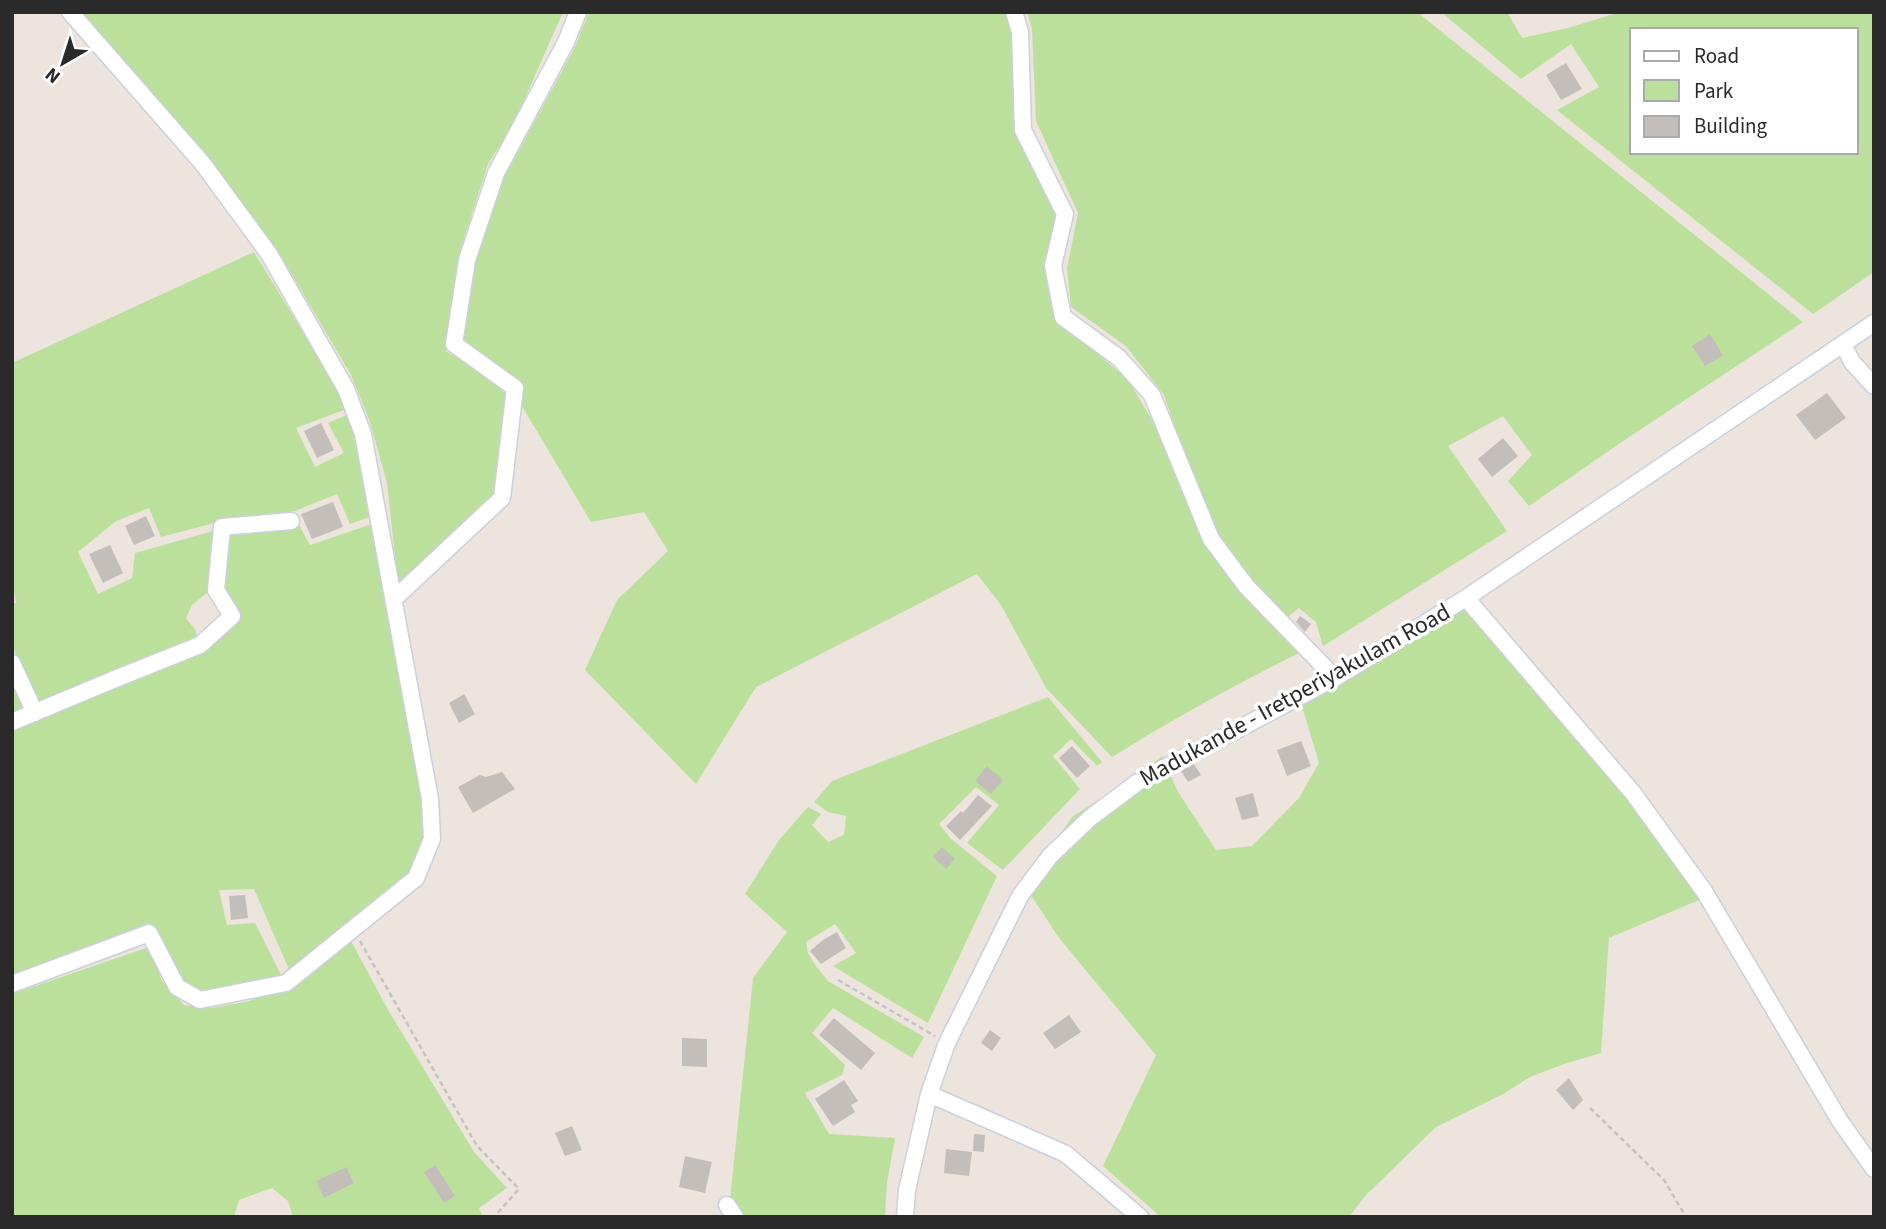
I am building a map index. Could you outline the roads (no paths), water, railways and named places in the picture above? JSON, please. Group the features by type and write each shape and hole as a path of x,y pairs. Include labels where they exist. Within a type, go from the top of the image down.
{"street":[{"path":"12,984 149,933 177,986 200,1000 286,983 416,878 432,839 430,799 363,433 346,388 270,254 203,164 70,12"},
{"path":"394,599 502,498 515,388 454,344 467,260 496,173 566,42 578,12"},
{"path":"1014,12 1020,32 1023,130 1065,214 1053,266 1063,317 1119,358 1152,395 1210,539 1246,586 1335,678"},
{"name":"Madukande - Iretperiyakulam Road","path":"905,1217 908,1190 929,1094 947,1043 1020,896 1050,856 1090,818 1138,782 1335,678 1466,598 1874,323"},
{"path":"1843,344 1852,362 1874,386"},
{"path":"12,723 200,645 232,616 216,590 222,527 291,521"},
{"path":"1466,598 1633,793 1704,891 1840,1121 1874,1169"},
{"path":"12,663 35,713"},
{"path":"929,1094 1066,1154 1140,1217"}]}
